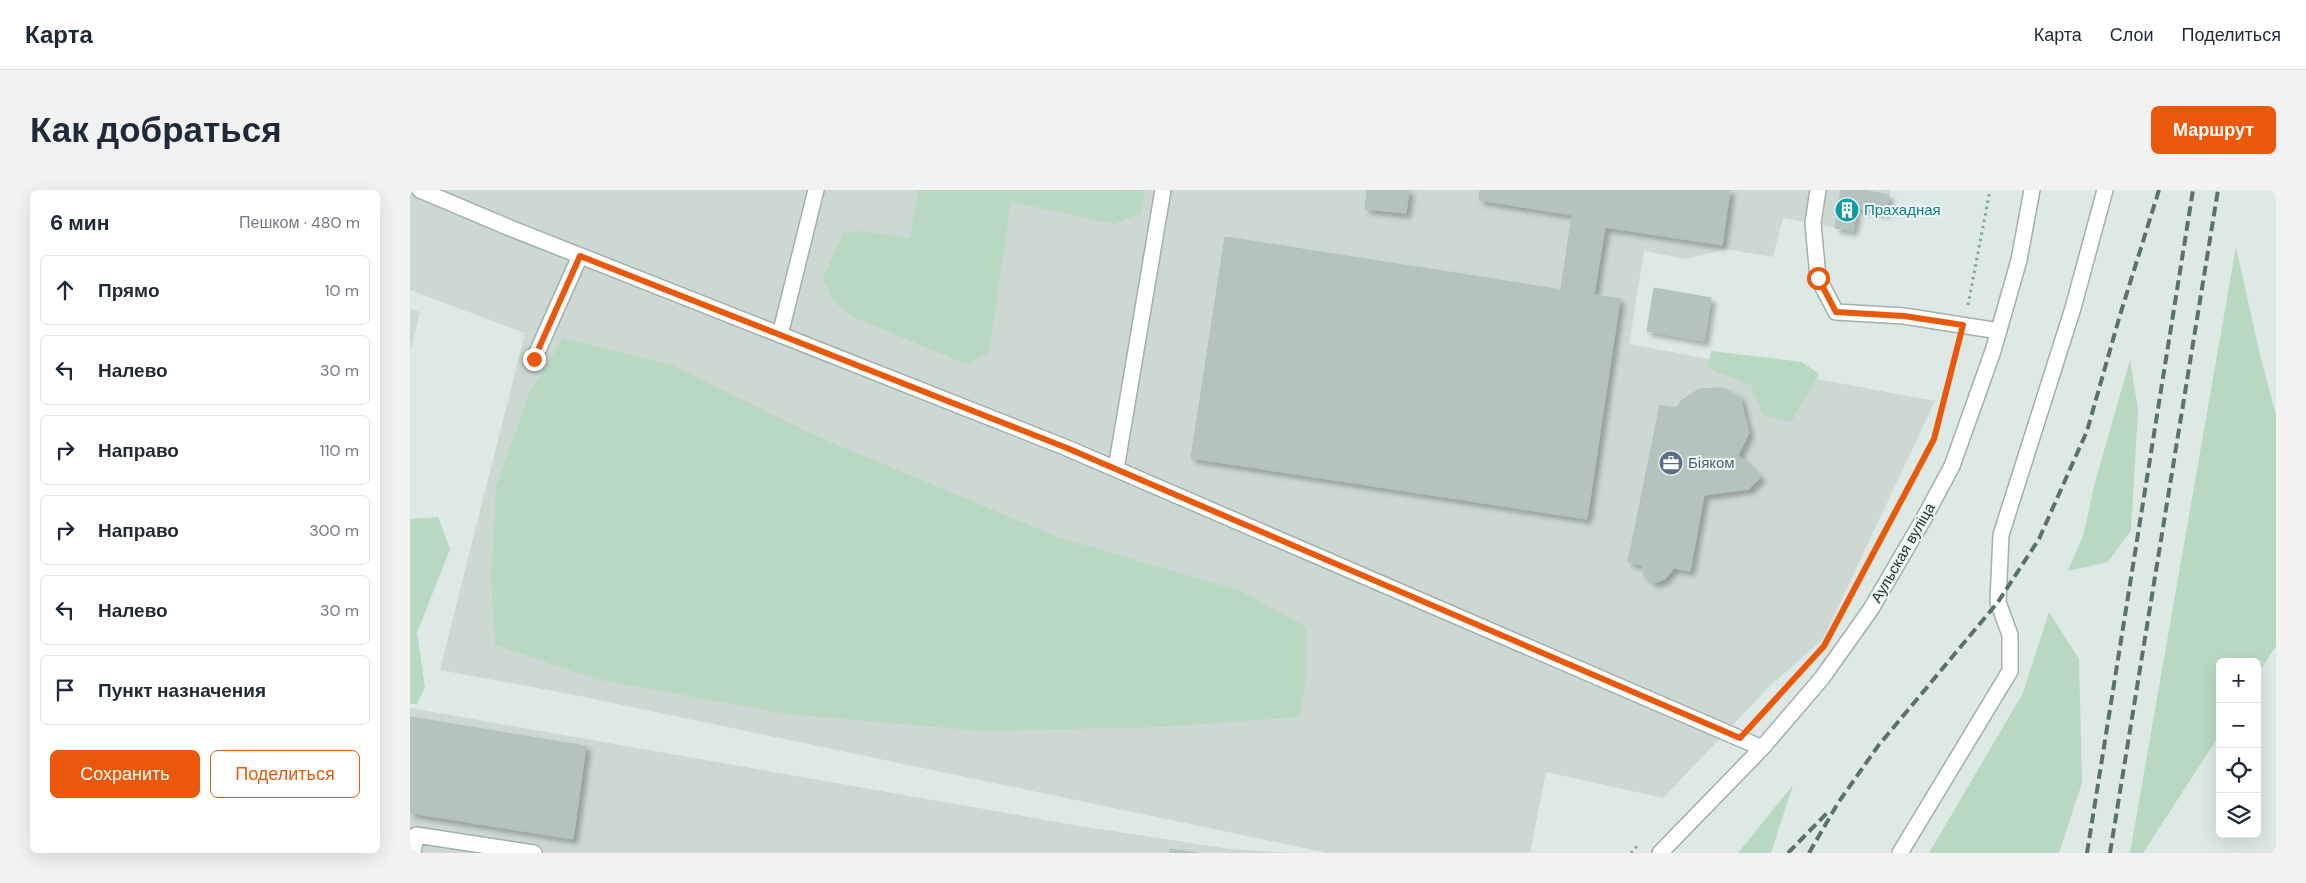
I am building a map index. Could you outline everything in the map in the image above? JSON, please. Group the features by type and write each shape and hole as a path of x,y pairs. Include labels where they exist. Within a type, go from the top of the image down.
{"street":[{"path":"420,190 580,256 1116,469 1762,748"},
{"path":"780,335 816,190"},
{"path":"1116,469 1163,190"},
{"path":"1818,190 1813,223 1818,278 1836,312 1904,316 1999,331"},
{"name":"Аульская вуліца","path":"1660,853 1762,748 1822,678 1871,609 1923,520 1952,466 1999,331 2019,260 2032,190"},
{"path":"1900,853 2010,671 2010,635 1998,602 2000,535 2072,308 2105,190"},
{"path":"534,359 580,256"},
{"path":"413,853 416,835 534,853"}],"path":[{"path":"1847,602 1934,439 1973,287 1990,190"},
{"path":"1631,853 1644,839"}],"shaded area":[{"name":"Біяком","path":"410,190 1890,190 1886,213 1857,208 1853,231 1783,218 1773,257 1726,249 1686,259 1644,251 1629,344 1935,401 1823,639 1769,687 1663,798 1546,772 1530,853 1328,853 570,694 440,670 525,333 410,290"},
{"path":"410,309 420,312 410,353"},
{"path":"410,708 1080,826 1230,849 1294,853 410,853"}],"green space":[{"path":"918,190 1145,190 1141,213 1114,224 1011,202 989,352 966,364 851,316 833,301 823,278 843,233 863,231 910,238"},
{"path":"2236,247 2260,355 2276,415 2276,646 2261,669 2261,658 2216,658 2216,740 2143,853 2130,853"},
{"path":"563,338 672,365 816,436 1058,537 1241,591 1306,627 1306,678 1299,717 1158,727 982,731 786,714 595,679 495,645 491,579 496,486 529,394"},
{"path":"1711,351 1802,362 1819,374 1791,422 1763,415 1751,385 1707,368"},
{"path":"2130,360 2138,410 2131,530 2108,562 2068,571 2084,533 2094,486"},
{"path":"438,517 450,549 417,633 425,687 417,704 410,704 410,519"},
{"path":"2049,612 2079,659 2082,783 2059,853 1929,853 2023,693"},
{"path":"1793,785 1771,853 1738,853"}],"building":[{"path":"1367,190 1409,190 1406,213 1365,209"},
{"path":"1480,190 1730,190 1722,245 1605,227 1594,294 1561,289 1572,215 1479,200"},
{"name":"Прахадная","path":"1841,190 1863,190 1889,195 1886,213 1857,208 1853,231 1835,228"},
{"path":"1225,237 1620,299 1587,519 1191,458"},
{"path":"1654,288 1711,298 1704,341 1647,331"},
{"path":"1723,388 1740,397 1749,433 1738,455 1761,477 1749,489 1704,495 1690,571 1674,568 1665,579 1654,583 1644,575 1642,565 1628,562 1660,405 1676,408 1681,401 1699,389"},
{"path":"410,717 586,746 573,839 410,813"},
{"path":"1170,849 1197,853 1169,853"}],"railway":[{"path":"1809,853 1838,803 1878,746 1998,602 2039,539 2087,431 2120,315 2159,190"},
{"path":"2087,853 2193,190"},
{"path":"2110,853 2218,190"},
{"path":"1788,853 1827,813"}],"place":[{"name":"Прахадная","path":"1847,210"},
{"name":"Біяком","path":"1671,463"}],"route":[{"path":"534,359 580,256 1067,448 1740,738 1824,646 1934,439 1963,325 1904,316 1836,312 1818,278"}]}
